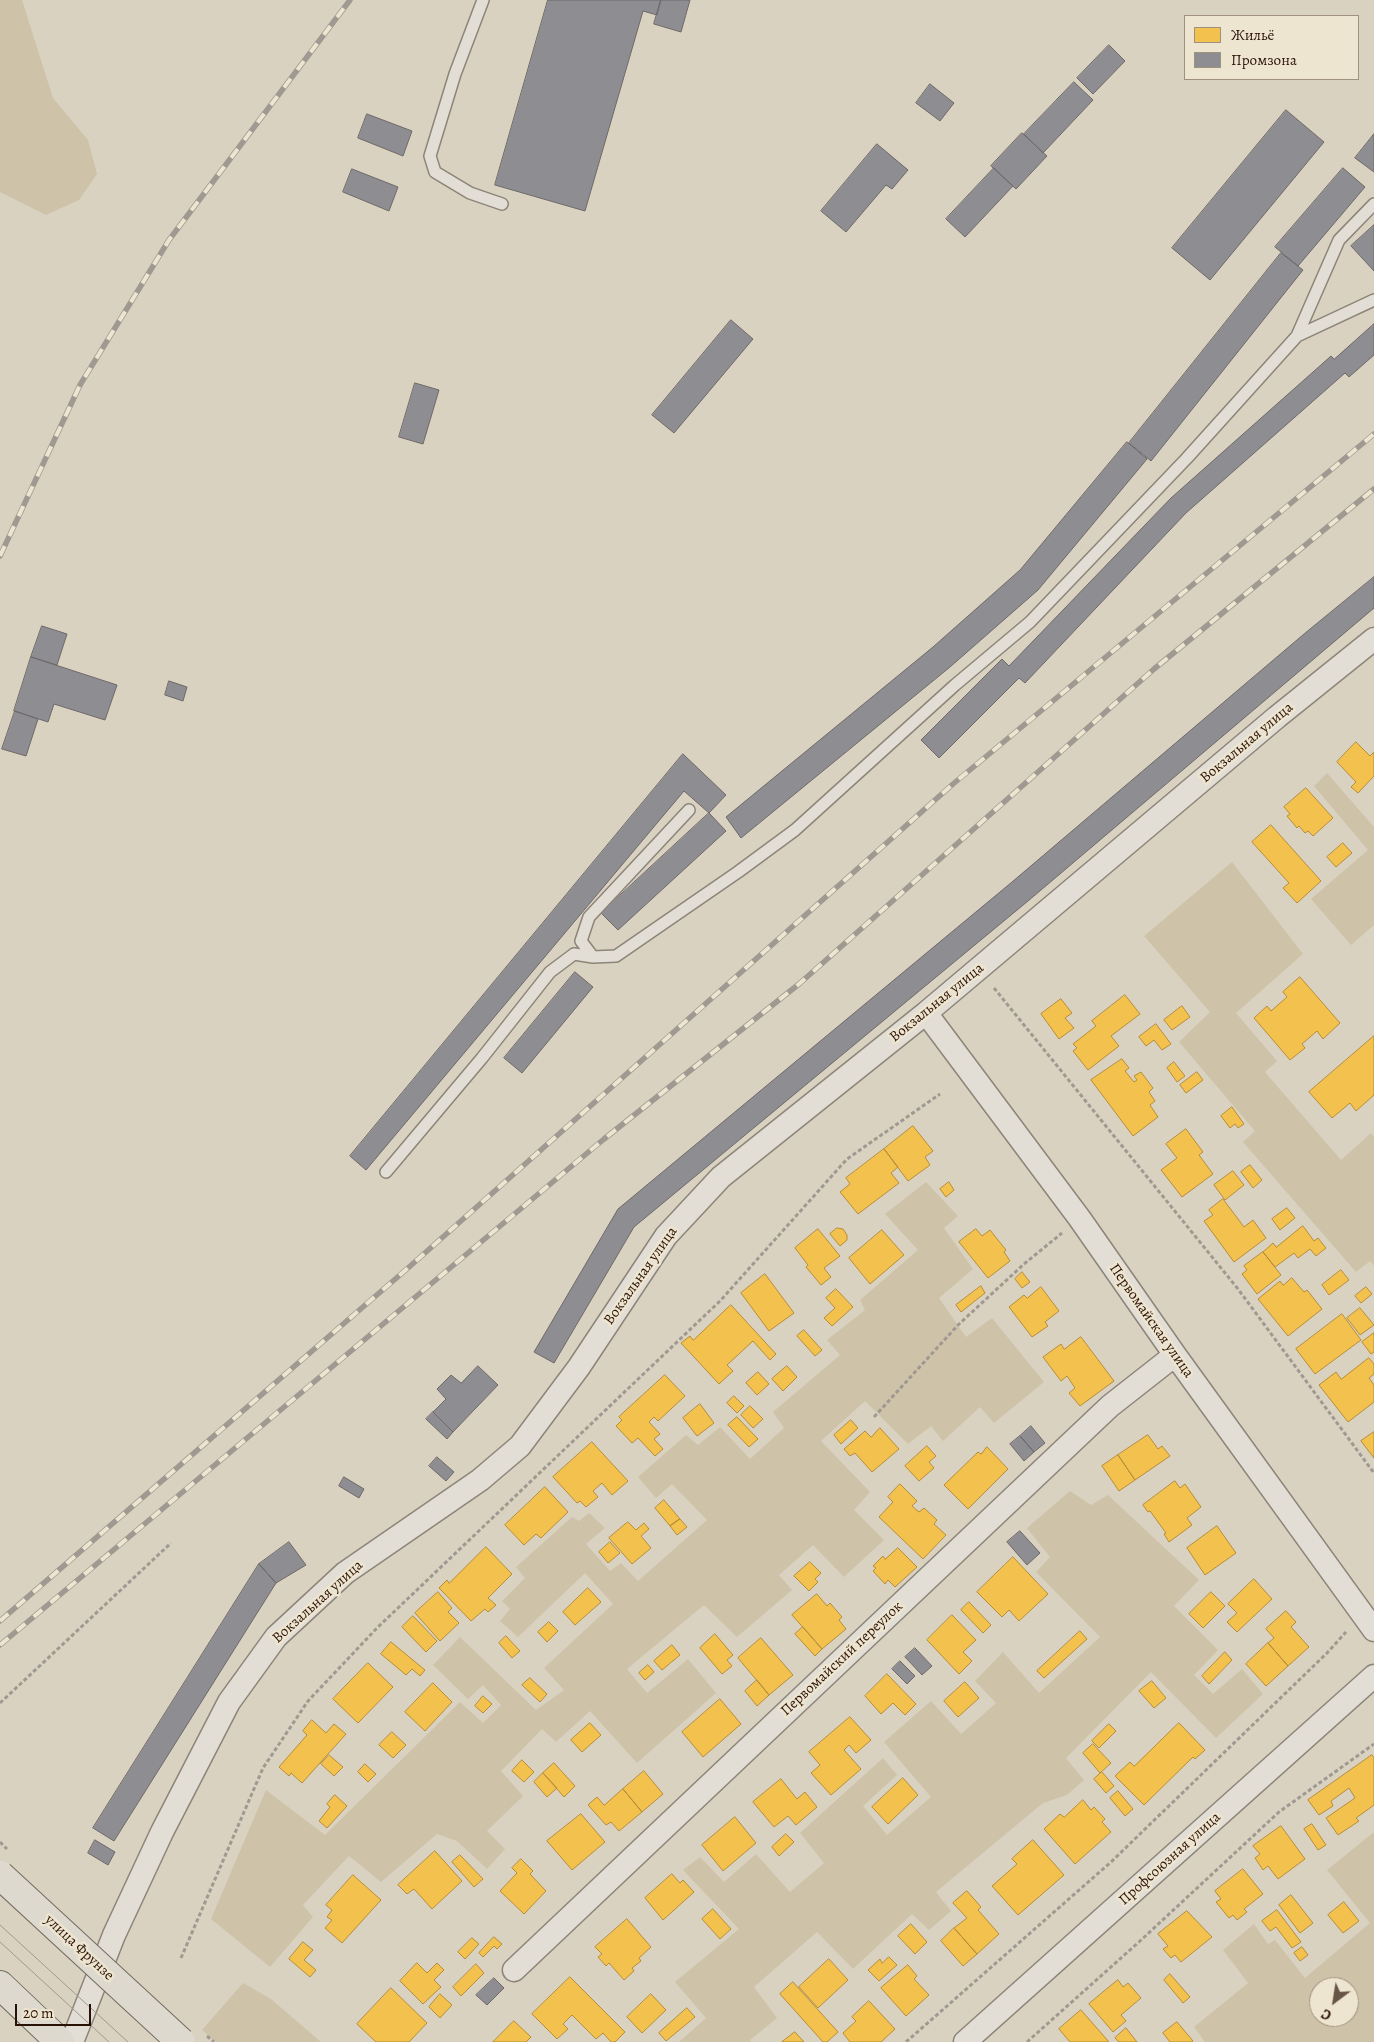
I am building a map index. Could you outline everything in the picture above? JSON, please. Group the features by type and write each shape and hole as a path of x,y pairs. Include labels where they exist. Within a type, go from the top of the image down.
{"main road":[{"name":"улица Фрунзе","path":"0,1875 181,2042"},
{"path":"0,1985 60,2042"}],"street":[{"name":"Вокзальная улица","path":"72,2042 114,1935 162,1832 229,1702 276,1637 345,1573 480,1480 520,1446 578,1367 666,1236 721,1177 926,1013 1374,639"},
{"name":"Первомайская улица","path":"926,1013 1080,1219 1174,1355 1368,1622"},
{"name":"Первомайский переулок","path":"514,1970 1110,1406 1174,1355"},
{"name":"Профсоюзная улица","path":"966,2042 1374,1676"}],"lane":[{"path":"483,0 455,74 430,156 435,172 470,193 502,204"},
{"path":"386,1172 482,1058 550,972 574,954 593,957 616,956 738,872 795,830 941,697 1030,622 1186,458 1297,336 1339,240 1374,204"},
{"path":"1297,336 1374,300"},
{"path":"593,957 582,941 589,917 689,810"}],"path":[{"path":"979,969 1238,1289 1374,1474"},
{"path":"181,1958 263,1768 308,1701 377,1628 720,1301 847,1159 940,1094"},
{"path":"874,1417 958,1325 1024,1264 1080,1219"},
{"path":"0,1703 171,1543"},
{"path":"906,2042 1111,1862 1327,1653 1368,1622"},
{"path":"1027,2042 1140,1941 1279,1812 1374,1744"}],"shaded area":[{"path":"0,0 22,0 53,98 88,140 97,174 79,200 46,215 0,192"},
{"path":"1327,773 1374,827 1374,925 1351,945 1311,899 1368,850 1314,786"},
{"path":"1232,862 1303,954 1236,1013 1277,1061 1265,1072 1341,1160 1371,1133 1374,1137 1374,1266 1370,1261 1356,1272 1243,1142 1255,1131 1179,1042 1210,1012 1144,936"},
{"path":"926,1182 958,1216 944,1228 973,1269 939,1298 966,1337 992,1318 1044,1382 994,1423 980,1407 943,1441 931,1426 908,1444 865,1401 821,1441 870,1492 854,1510 884,1540 844,1577 813,1545 779,1575 792,1590 737,1637 704,1605 627,1669 647,1693 688,1659 716,1693 637,1763 590,1711 556,1742 542,1729 501,1771 523,1796 487,1831 505,1849 487,1869 457,1841 437,1834 381,1882 349,1856 303,1905 313,1917 270,1967 211,1919 266,1790 325,1835 460,1702 483,1723 501,1705 483,1685 468,1699 433,1665 460,1637 536,1710 564,1690 544,1668 613,1604 585,1573 518,1637 500,1621 510,1609 502,1601 525,1578 516,1567 572,1517 579,1521 589,1513 605,1528 586,1544 610,1571 621,1563 638,1581 707,1520 672,1484 656,1498 638,1477 686,1435 698,1445 720,1427 750,1459 784,1428 773,1412 840,1355 827,1340 865,1310 860,1300 918,1250 885,1214"},
{"path":"1070,1491 1091,1505 1108,1495 1199,1580 1174,1606 1218,1650 1194,1675 1213,1694 1242,1669 1263,1694 1216,1738 1151,1672 1066,1758 1084,1780 1067,1795 1043,1803 936,1892 951,1911 929,1930 912,1914 853,1969 817,1932 754,1987 777,2018 750,2040 751,2042 679,2042 706,2018 675,1982 739,1929 683,1870 700,1857 724,1882 756,1854 790,1892 824,1863 800,1833 883,1758 897,1775 863,1806 887,1835 931,1797 884,1742 931,1701 961,1734 996,1703 975,1681 1003,1652 1039,1693 1100,1637 1036,1572 1050,1557 1027,1528"},
{"path":"1374,1832 1374,2042 1205,2042 1194,2027 1248,1983 1223,1950 1254,1924 1268,1944 1275,1940 1305,1978 1370,1923 1327,1870"},
{"path":"243,1983 271,1999 321,2042 216,2042 202,2030"}],"building: Жильё":[{"path":"1356,742 1370,756 1374,752 1374,776 1358,793 1351,787 1356,782 1337,762"},
{"path":"1306,788 1333,818 1313,836 1308,831 1305,833 1299,826 1297,828 1287,816 1290,814 1284,807"},
{"path":"1271,825 1321,881 1297,903 1283,888 1289,883 1252,842"},
{"path":"1343,843 1352,853 1336,867 1327,857"},
{"path":"1300,977 1340,1023 1323,1039 1317,1031 1302,1044 1305,1048 1290,1060 1254,1018 1267,1006 1271,1011 1287,997 1283,992"},
{"path":"1125,995 1140,1014 1111,1036 1119,1046 1088,1070 1073,1051 1077,1048 1073,1044 1096,1026 1092,1021"},
{"path":"1061,999 1072,1013 1065,1018 1074,1028 1059,1039 1041,1014"},
{"path":"1182,1006 1190,1017 1172,1030 1164,1020"},
{"path":"1156,1024 1171,1044 1162,1050 1154,1040 1146,1046 1139,1037"},
{"path":"1374,1036 1374,1095 1356,1111 1350,1103 1332,1118 1309,1092"},
{"path":"1122,1059 1129,1068 1125,1071 1134,1082 1137,1080 1134,1076 1141,1072 1153,1088 1149,1092 1155,1101 1150,1105 1158,1117 1133,1136 1091,1080"},
{"path":"1174,1062 1185,1076 1177,1082 1167,1068"},
{"path":"1197,1072 1203,1080 1186,1093 1180,1085"},
{"path":"1232,1107 1244,1124 1238,1128 1235,1124 1230,1128 1221,1116"},
{"path":"913,1126 933,1151 925,1157 930,1165 908,1181 884,1149"},
{"path":"1186,1129 1203,1152 1199,1155 1213,1174 1182,1197 1161,1170 1177,1158 1166,1144"},
{"path":"884,1149 898,1167 891,1173 899,1183 858,1214 840,1192 850,1184 846,1178"},
{"path":"1250,1165 1262,1180 1253,1188 1241,1172"},
{"path":"1233,1171 1244,1185 1225,1200 1214,1185"},
{"path":"949,1182 954,1190 946,1197 940,1189"},
{"path":"1223,1199 1244,1227 1253,1220 1266,1238 1234,1262 1204,1221 1213,1215 1209,1210"},
{"path":"1287,1208 1295,1218 1280,1230 1272,1219"},
{"path":"1303,1226 1314,1241 1318,1238 1326,1248 1316,1256 1310,1249 1298,1258 1294,1253 1275,1267 1263,1252 1273,1243 1276,1247"},
{"path":"837,1228 843,1229 847,1235 847,1240 840,1246 830,1234"},
{"path":"818,1229 840,1256 824,1268 831,1277 821,1285 806,1267 808,1265 795,1248"},
{"path":"976,1229 982,1236 990,1230 1006,1250 1004,1252 1010,1261 988,1278 959,1242"},
{"path":"882,1230 904,1255 870,1284 849,1258"},
{"path":"1263,1252 1281,1275 1257,1294 1242,1274 1247,1270 1244,1266"},
{"path":"1341,1270 1349,1280 1329,1295 1322,1285"},
{"path":"1022,1272 1030,1282 1022,1288 1015,1279"},
{"path":"765,1274 794,1313 769,1331 741,1293"},
{"path":"1292,1278 1304,1292 1307,1290 1322,1309 1288,1336 1258,1299 1280,1281 1283,1285"},
{"path":"981,1286 985,1293 961,1312 956,1305"},
{"path":"1041,1287 1059,1311 1045,1322 1048,1326 1032,1337 1009,1307 1024,1295 1027,1298"},
{"path":"1366,1287 1372,1294 1361,1303 1355,1296"},
{"path":"836,1289 853,1307 832,1326 824,1318 835,1308 826,1298"},
{"path":"731,1305 776,1354 770,1360 753,1341 727,1365 733,1371 719,1384 681,1343 690,1336 693,1340"},
{"path":"1360,1308 1374,1325 1360,1335 1347,1318"},
{"path":"1342,1314 1361,1340 1315,1374 1296,1349"},
{"path":"804,1330 822,1350 815,1356 797,1336"},
{"path":"1374,1333 1374,1352 1371,1354 1362,1342"},
{"path":"1081,1337 1114,1381 1080,1406 1069,1393 1075,1388 1067,1376 1061,1381 1043,1357 1061,1344 1064,1349"},
{"path":"1369,1358 1374,1364 1374,1374 1369,1378 1374,1385 1374,1402 1348,1422 1319,1385 1336,1372 1341,1379"},
{"path":"787,1366 797,1377 783,1391 772,1379"},
{"path":"758,1372 769,1384 757,1395 746,1383"},
{"path":"665,1375 685,1396 658,1421 654,1417 649,1422 660,1434 654,1439 663,1449 655,1456 638,1438 632,1443 616,1426 622,1420 619,1417"},
{"path":"734,1396 744,1406 737,1413 727,1403"},
{"path":"700,1404 714,1423 697,1436 683,1418"},
{"path":"750,1406 763,1419 753,1428 741,1415"},
{"path":"737,1417 758,1439 749,1447 728,1425"},
{"path":"851,1420 858,1428 841,1444 834,1435"},
{"path":"880,1428 899,1449 872,1472 855,1453 850,1456 844,1449 865,1431 871,1437"},
{"path":"1374,1432 1374,1458 1361,1441"},
{"path":"1148,1435 1158,1449 1162,1446 1170,1456 1135,1480 1118,1455"},
{"path":"592,1442 628,1481 612,1495 602,1483 593,1491 598,1497 586,1507 580,1501 577,1503 553,1477"},
{"path":"927,1446 936,1456 929,1462 934,1468 919,1481 905,1466"},
{"path":"987,1447 1008,1469 968,1509 944,1485 978,1452 981,1454"},
{"path":"1118,1455 1135,1480 1119,1491 1102,1466"},
{"path":"1175,1481 1180,1488 1185,1484 1201,1507 1187,1518 1192,1525 1169,1542 1164,1534 1166,1533 1150,1511 1148,1512 1143,1505"},
{"path":"900,1484 917,1501 912,1506 919,1512 924,1508 937,1520 934,1524 946,1535 923,1559 879,1517 893,1502 888,1497"},
{"path":"545,1487 568,1512 541,1538 536,1534 524,1545 505,1525"},
{"path":"664,1500 680,1519 670,1526 655,1508"},
{"path":"680,1519 687,1527 677,1535 670,1526"},
{"path":"628,1522 636,1530 644,1523 649,1529 641,1536 651,1548 632,1564 609,1538"},
{"path":"1217,1526 1236,1553 1205,1575 1187,1548"},
{"path":"610,1542 620,1553 608,1563 599,1552"},
{"path":"486,1547 512,1574 488,1598 496,1605 488,1612 485,1609 471,1621 439,1588 447,1580 449,1583"},
{"path":"898,1548 917,1567 895,1587 888,1580 885,1584 873,1571 876,1568 873,1566 883,1556 885,1559"},
{"path":"1013,1557 1048,1594 1019,1621 1009,1610 1002,1617 977,1592"},
{"path":"810,1562 821,1573 815,1579 818,1582 809,1591 794,1576"},
{"path":"1254,1579 1272,1599 1237,1632 1227,1622 1237,1613 1228,1604"},
{"path":"588,1588 601,1602 575,1625 563,1612"},
{"path":"438,1592 452,1608 448,1612 459,1623 440,1641 415,1613"},
{"path":"1211,1592 1225,1606 1203,1628 1189,1614"},
{"path":"817,1594 827,1606 830,1603 842,1617 839,1620 846,1629 822,1649 792,1615"},
{"path":"969,1602 991,1625 983,1633 961,1610"},
{"path":"1286,1611 1296,1622 1291,1627 1309,1647 1288,1666 1268,1643 1274,1638 1266,1629"},
{"path":"952,1615 976,1640 963,1652 972,1661 959,1674 927,1640"},
{"path":"413,1616 437,1641 426,1652 402,1627"},
{"path":"549,1622 558,1631 547,1642 538,1632"},
{"path":"803,1627 822,1649 815,1656 795,1634"},
{"path":"1080,1631 1087,1639 1044,1678 1037,1671"},
{"path":"715,1634 733,1655 727,1660 732,1666 722,1674 700,1648"},
{"path":"506,1636 520,1651 512,1658 499,1643"},
{"path":"761,1638 793,1675 769,1695 738,1658"},
{"path":"391,1642 425,1670 420,1676 412,1669 406,1675 381,1654"},
{"path":"1268,1643 1288,1666 1266,1686 1246,1664"},
{"path":"672,1645 680,1655 662,1670 654,1661"},
{"path":"1225,1652 1232,1660 1209,1684 1202,1676"},
{"path":"368,1663 393,1687 358,1723 333,1699"},
{"path":"648,1665 654,1672 645,1680 639,1673"},
{"path":"887,1674 916,1704 905,1715 893,1703 881,1714 865,1696"},
{"path":"530,1678 547,1694 540,1702 522,1685"},
{"path":"757,1680 769,1695 757,1706 745,1691"},
{"path":"1152,1681 1166,1698 1154,1708 1139,1691"},
{"path":"965,1682 979,1698 958,1717 944,1701"},
{"path":"433,1683 452,1702 425,1731 405,1712"},
{"path":"483,1696 492,1704 483,1713 475,1706"},
{"path":"720,1699 741,1724 703,1757 682,1732"},
{"path":"850,1717 871,1740 856,1753 849,1745 844,1750 861,1769 831,1795 811,1773 820,1765 809,1752"},
{"path":"312,1720 326,1733 334,1724 346,1734 302,1783 291,1773 289,1776 279,1767 307,1735 303,1731"},
{"path":"590,1723 601,1735 582,1752 571,1740"},
{"path":"1179,1723 1205,1750 1195,1759 1193,1757 1144,1805 1115,1776 1130,1762 1134,1766"},
{"path":"1109,1724 1116,1731 1099,1748 1092,1741"},
{"path":"392,1732 406,1745 393,1758 379,1745"},
{"path":"1093,1744 1111,1763 1100,1773 1083,1753"},
{"path":"329,1755 343,1767 334,1776 321,1764"},
{"path":"1372,1755 1374,1758 1374,1805 1356,1818 1359,1821 1338,1835 1326,1818 1355,1798 1349,1788 1331,1801 1333,1806 1319,1815 1308,1800"},
{"path":"522,1760 534,1772 524,1782 512,1771"},
{"path":"554,1763 575,1786 564,1797 543,1773"},
{"path":"365,1764 376,1774 368,1782 358,1772"},
{"path":"644,1771 663,1794 642,1812 623,1789"},
{"path":"1102,1772 1114,1786 1106,1793 1094,1779"},
{"path":"543,1773 557,1788 547,1797 534,1782"},
{"path":"903,1778 918,1795 888,1824 872,1807"},
{"path":"781,1779 797,1799 805,1792 817,1807 796,1825 788,1816 774,1827 753,1802"},
{"path":"623,1789 642,1812 619,1831 611,1822 606,1825 588,1805 597,1797 604,1805"},
{"path":"1118,1791 1133,1809 1125,1816 1110,1798"},
{"path":"335,1795 347,1806 327,1828 319,1821 330,1807 327,1804"},
{"path":"1083,1800 1091,1810 1094,1807 1105,1819 1102,1822 1111,1832 1075,1864 1044,1829 1060,1814 1064,1817"},
{"path":"581,1814 605,1842 572,1870 547,1841"},
{"path":"735,1817 756,1843 723,1871 702,1845"},
{"path":"1312,1824 1326,1845 1318,1850 1304,1829"},
{"path":"1281,1826 1305,1859 1278,1879 1268,1866 1263,1870 1255,1858 1260,1854 1253,1846"},
{"path":"786,1834 794,1842 779,1856 772,1847"},
{"path":"1033,1840 1064,1875 1018,1915 992,1886 1017,1864 1012,1859"},
{"path":"435,1851 462,1881 432,1909 414,1889 407,1894 398,1885"},
{"path":"460,1855 483,1879 474,1887 452,1862"},
{"path":"521,1859 533,1871 530,1874 546,1891 524,1914 500,1891 517,1873 512,1868"},
{"path":"1243,1869 1263,1894 1244,1909 1247,1912 1237,1920 1233,1915 1229,1918 1216,1902 1221,1899 1215,1891"},
{"path":"672,1874 680,1883 683,1880 694,1892 663,1920 645,1898"},
{"path":"353,1875 381,1900 342,1943 325,1928 332,1920 327,1917 332,1910 326,1905"},
{"path":"967,1891 981,1907 978,1910 999,1934 977,1954 954,1928 967,1918 953,1903"},
{"path":"1291,1895 1313,1923 1300,1933 1279,1905"},
{"path":"1344,1902 1359,1921 1343,1933 1328,1915"},
{"path":"713,1909 731,1929 720,1939 702,1919"},
{"path":"1277,1910 1301,1942 1292,1948 1276,1927 1270,1931 1262,1921"},
{"path":"1187,1911 1212,1937 1181,1962 1175,1955 1171,1958 1163,1949 1168,1946 1158,1934"},
{"path":"627,1919 651,1947 639,1958 641,1961 632,1968 634,1971 624,1980 609,1963 606,1966 598,1957 602,1954 595,1947"},
{"path":"911,1924 927,1942 915,1954 898,1936"},
{"path":"954,1928 977,1954 963,1966 941,1941"},
{"path":"494,1937 502,1944 497,1949 494,1946 483,1957 479,1953"},
{"path":"472,1938 479,1944 465,1959 458,1952"},
{"path":"303,1942 313,1950 304,1960 316,1970 310,1977 289,1959"},
{"path":"1302,1947 1308,1955 1300,1961 1294,1953"},
{"path":"889,1957 897,1965 879,1981 868,1970 880,1959 882,1963"},
{"path":"829,1959 848,1980 818,2008 799,1987"},
{"path":"417,1963 427,1973 437,1963 444,1970 434,1980 441,1987 423,2004 400,1981"},
{"path":"476,1964 484,1973 461,1996 453,1987"},
{"path":"908,1965 917,1976 914,1979 929,1995 906,2016 881,1988"},
{"path":"1170,1974 1190,1997 1183,2003 1164,1980"},
{"path":"570,1977 625,2032 615,2042 611,2042 603,2033 596,2039 572,2015 563,2024 568,2029 557,2039 532,2014"},
{"path":"1118,1980 1123,1987 1128,1983 1141,1998 1121,2015 1126,2021 1113,2032 1089,2004"},
{"path":"793,1982 838,2032 827,2042 823,2042 780,1994"},
{"path":"391,1988 427,2023 409,2042 376,2042 357,2024"},
{"path":"440,1994 452,2005 440,2018 429,2007"},
{"path":"651,1994 666,2010 642,2033 627,2017"},
{"path":"869,2001 895,2029 881,2042 850,2042 843,2033 856,2021 852,2017"},
{"path":"687,2008 695,2017 666,2041 659,2033"},
{"path":"1081,2010 1109,2042 1070,2042 1059,2029"},
{"path":"514,2021 531,2037 526,2042 493,2042"},
{"path":"1177,2022 1193,2041 1170,2042 1163,2033"},
{"path":"1126,2028 1137,2042 1119,2042 1115,2038"},
{"path":"795,2032 804,2042 782,2042"}],"building: Промзона":[{"path":"548,0 661,0 657,15 643,11 585,211 495,185"},
{"path":"661,0 690,0 681,32 654,24"},
{"path":"1109,45 1125,61 1093,94 1077,78"},
{"path":"1074,82 1093,100 1043,153 1024,134"},
{"path":"930,84 954,103 940,121 916,103"},
{"path":"1286,110 1324,142 1210,280 1172,248"},
{"path":"367,114 412,131 403,156 358,138"},
{"path":"1022,133 1047,156 1016,189 991,166"},
{"path":"1374,134 1374,172 1355,158"},
{"path":"877,144 908,170 892,189 886,185 846,232 821,211"},
{"path":"994,168 1013,186 965,237 946,219"},
{"path":"1343,168 1365,187 1298,266 1275,247"},
{"path":"352,169 398,187 389,211 343,192"},
{"path":"1374,225 1374,271 1351,246"},
{"path":"1281,253 1303,270 1151,461 1129,443"},
{"path":"731,320 753,339 674,433 652,415"},
{"path":"1374,324 1374,355 1349,377 1345,373 1186,513 1025,683 1019,678 939,758 921,740 1002,659 1009,666 1171,498 1331,356 1334,359"},
{"path":"415,383 439,390 423,444 399,437"},
{"path":"1127,442 1147,459 1038,590 950,667 741,838 726,817 933,647 1020,570"},
{"path":"1374,577 1374,608 1028,901 634,1227 554,1363 534,1352 618,1209 1012,882 1304,634"},
{"path":"42,626 67,634 57,665 31,657"},
{"path":"31,657 117,685 105,720 54,704 48,722 14,711"},
{"path":"169,681 187,687 183,701 165,695"},
{"path":"15,711 38,719 26,756 2,749"},
{"path":"683,754 726,795 709,813 684,791 366,1170 350,1156"},
{"path":"709,813 726,831 618,930 601,913"},
{"path":"575,972 593,987 522,1073 504,1058"},
{"path":"478,1366 498,1385 453,1432 433,1412 446,1399 437,1389 451,1375 461,1383"},
{"path":"433,1412 453,1432 447,1439 426,1419"},
{"path":"1031,1426 1045,1443 1034,1452 1020,1436"},
{"path":"1020,1436 1034,1452 1024,1461 1010,1444"},
{"path":"437,1457 454,1472 446,1481 429,1466"},
{"path":"344,1477 364,1489 359,1498 339,1486"},
{"path":"1020,1531 1040,1553 1027,1565 1007,1542"},
{"path":"289,1542 306,1565 276,1583 259,1564"},
{"path":"259,1564 276,1583 114,1841 93,1828"},
{"path":"915,1648 932,1666 922,1675 905,1657"},
{"path":"900,1661 915,1676 907,1684 892,1669"},
{"path":"95,1840 115,1852 108,1865 88,1853"},
{"path":"494,1978 504,1988 487,2005 476,1995"}],"tram line":[{"path":"0,1925 128,2042"},
{"path":"0,1942 109,2042"}],"railway":[{"path":"0,556 80,385 169,240 350,0"},
{"path":"0,1621 408,1268 953,784 1374,434"},
{"path":"0,1645 604,1139 799,984 1154,669 1374,489"}]}
